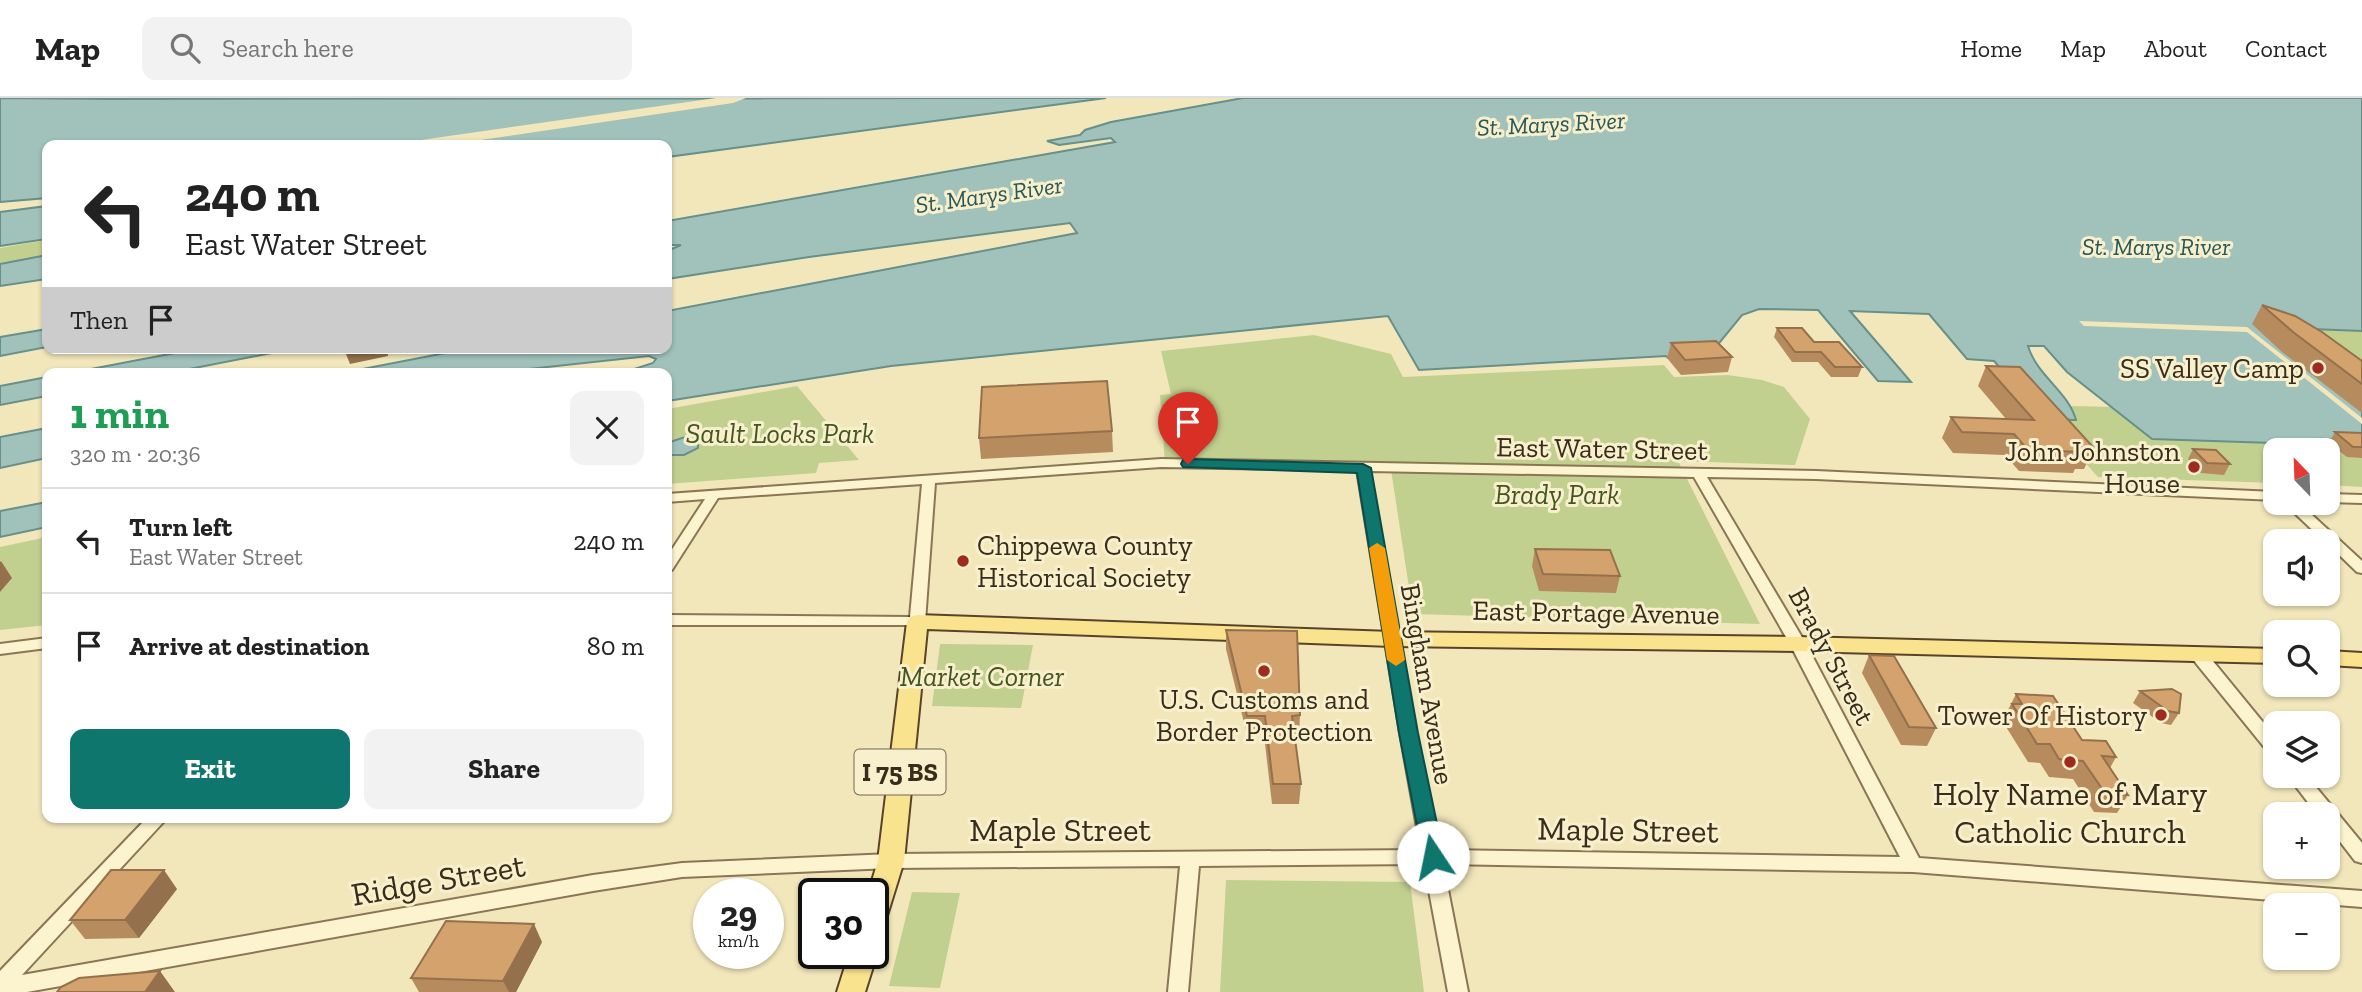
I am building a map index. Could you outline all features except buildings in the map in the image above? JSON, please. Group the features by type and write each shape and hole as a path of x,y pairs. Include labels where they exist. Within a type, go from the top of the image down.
{"main road":[{"name":"East Portage Avenue","path":"916,622 1392,639 1798,644 2263,656"},
{"name":"I 75 BS","path":"886,878 891,861 916,622"},
{"path":"2340,659 2362,660"},
{"path":"851,992 858,969"}],"street":[{"name":"East Water Street","path":"672,498 1161,463 1816,475 2263,495"},
{"name":"Bingham Avenue","path":"1363,468 1458,992"},
{"name":"Brady Street","path":"1699,474 1798,644 1913,866"},
{"path":"672,620 916,622 929,479"},
{"path":"672,559 714,495"},
{"path":"2340,498 2362,499"},
{"path":"2304,515 2362,569"},
{"path":"0,649 42,644"},
{"path":"2197,653 2263,734"},
{"path":"2306,788 2317,802"},
{"path":"0,987 153,823"},
{"path":"2340,830 2362,856"},
{"name":"Maple Street","path":"891,861 1433,857 1913,866 2362,899"},
{"path":"1178,992 1190,859"},
{"name":"Ridge Street","path":"0,987 682,870 891,861"},
{"path":"71,992 89,972"}],"green space":[{"path":"42,241 42,256 0,264 0,248"},
{"path":"2283,328 2362,331 2362,384"},
{"name":"Brady Park","path":"1314,335 1391,354 1403,377 1664,365 1674,377 1728,375 1762,380 1784,387 1810,419 1795,465 1678,461 1760,624 1413,614 1390,463 1165,463 1160,395 1171,394 1161,351"},
{"name":"Sault Locks Park","path":"797,386 859,460 819,463 816,473 672,484 672,408"},
{"path":"2020,390 2045,402 2114,407 2152,439 2263,443 2263,483 2098,477"},
{"path":"2340,440 2362,441 2362,487 2340,486"},
{"path":"42,538 42,626 0,630 0,547"},
{"name":"Market Corner","path":"940,644 1033,645 1021,708 932,706"},
{"path":"1226,880 1410,882 1424,992 1220,992"},
{"path":"912,892 960,893 940,988 889,986"}],"water":[{"name":"St. Marys River","path":"0,98 1106,98 672,156 672,140 42,140 42,198 0,202"},
{"name":"St. Marys River","path":"1243,98 2362,98 2362,331 2285,328 2362,384 2362,441 2340,438 2263,438 2263,443 2152,439 2067,372 2044,346 2028,346 2032,357 2066,400 2076,420 2049,416 2029,402 1994,361 1967,359 1929,314 1850,311 1911,382 1878,381 1818,310 1759,309 1742,315 1711,353 1668,358 1419,370 1388,316 891,366 672,400 672,368 638,368 653,363 656,359 649,356 539,368 368,368 440,354 672,354 672,310 1077,233 1070,223 809,257 672,278 672,249 681,245 672,245 672,220 1115,142 1111,138 1059,145 1047,141 1080,135 1085,130 1111,122"},
{"path":"42,207 42,240 0,246 0,212"},
{"path":"42,256 42,280 0,286 0,264"},
{"path":"42,330 42,348 0,356 0,337"},
{"path":"170,354 266,354 195,368 96,368"},
{"path":"42,378 42,397 0,405 0,386"},
{"path":"42,429 42,459 0,468 0,437"},
{"path":"685,437 698,442 698,448 684,455 672,455 672,441"},
{"path":"42,503 42,528 0,537 0,511"}],"pier":[{"path":"716,98 746,98 733,103 480,140 421,140"},
{"path":"2079,321 2247,327 2362,418 2362,424 2247,332 2084,326"}],"slow traffic":[{"path":"1377,548 1396,660"}],"place":[{"name":"SS Valley Camp","path":"2318,368"},
{"name":"John Johnston House","path":"2194,467"},
{"name":"Chippewa County Historical Society","path":"963,561"},
{"name":"U.S. Customs and Border Protection","path":"1264,671"},
{"name":"Tower Of History","path":"2161,715"},
{"name":"Holy Name of Mary Catholic Church","path":"2070,762"}],"route":[{"path":"1188,464 1363,468 1408,733 1433,857"}]}
